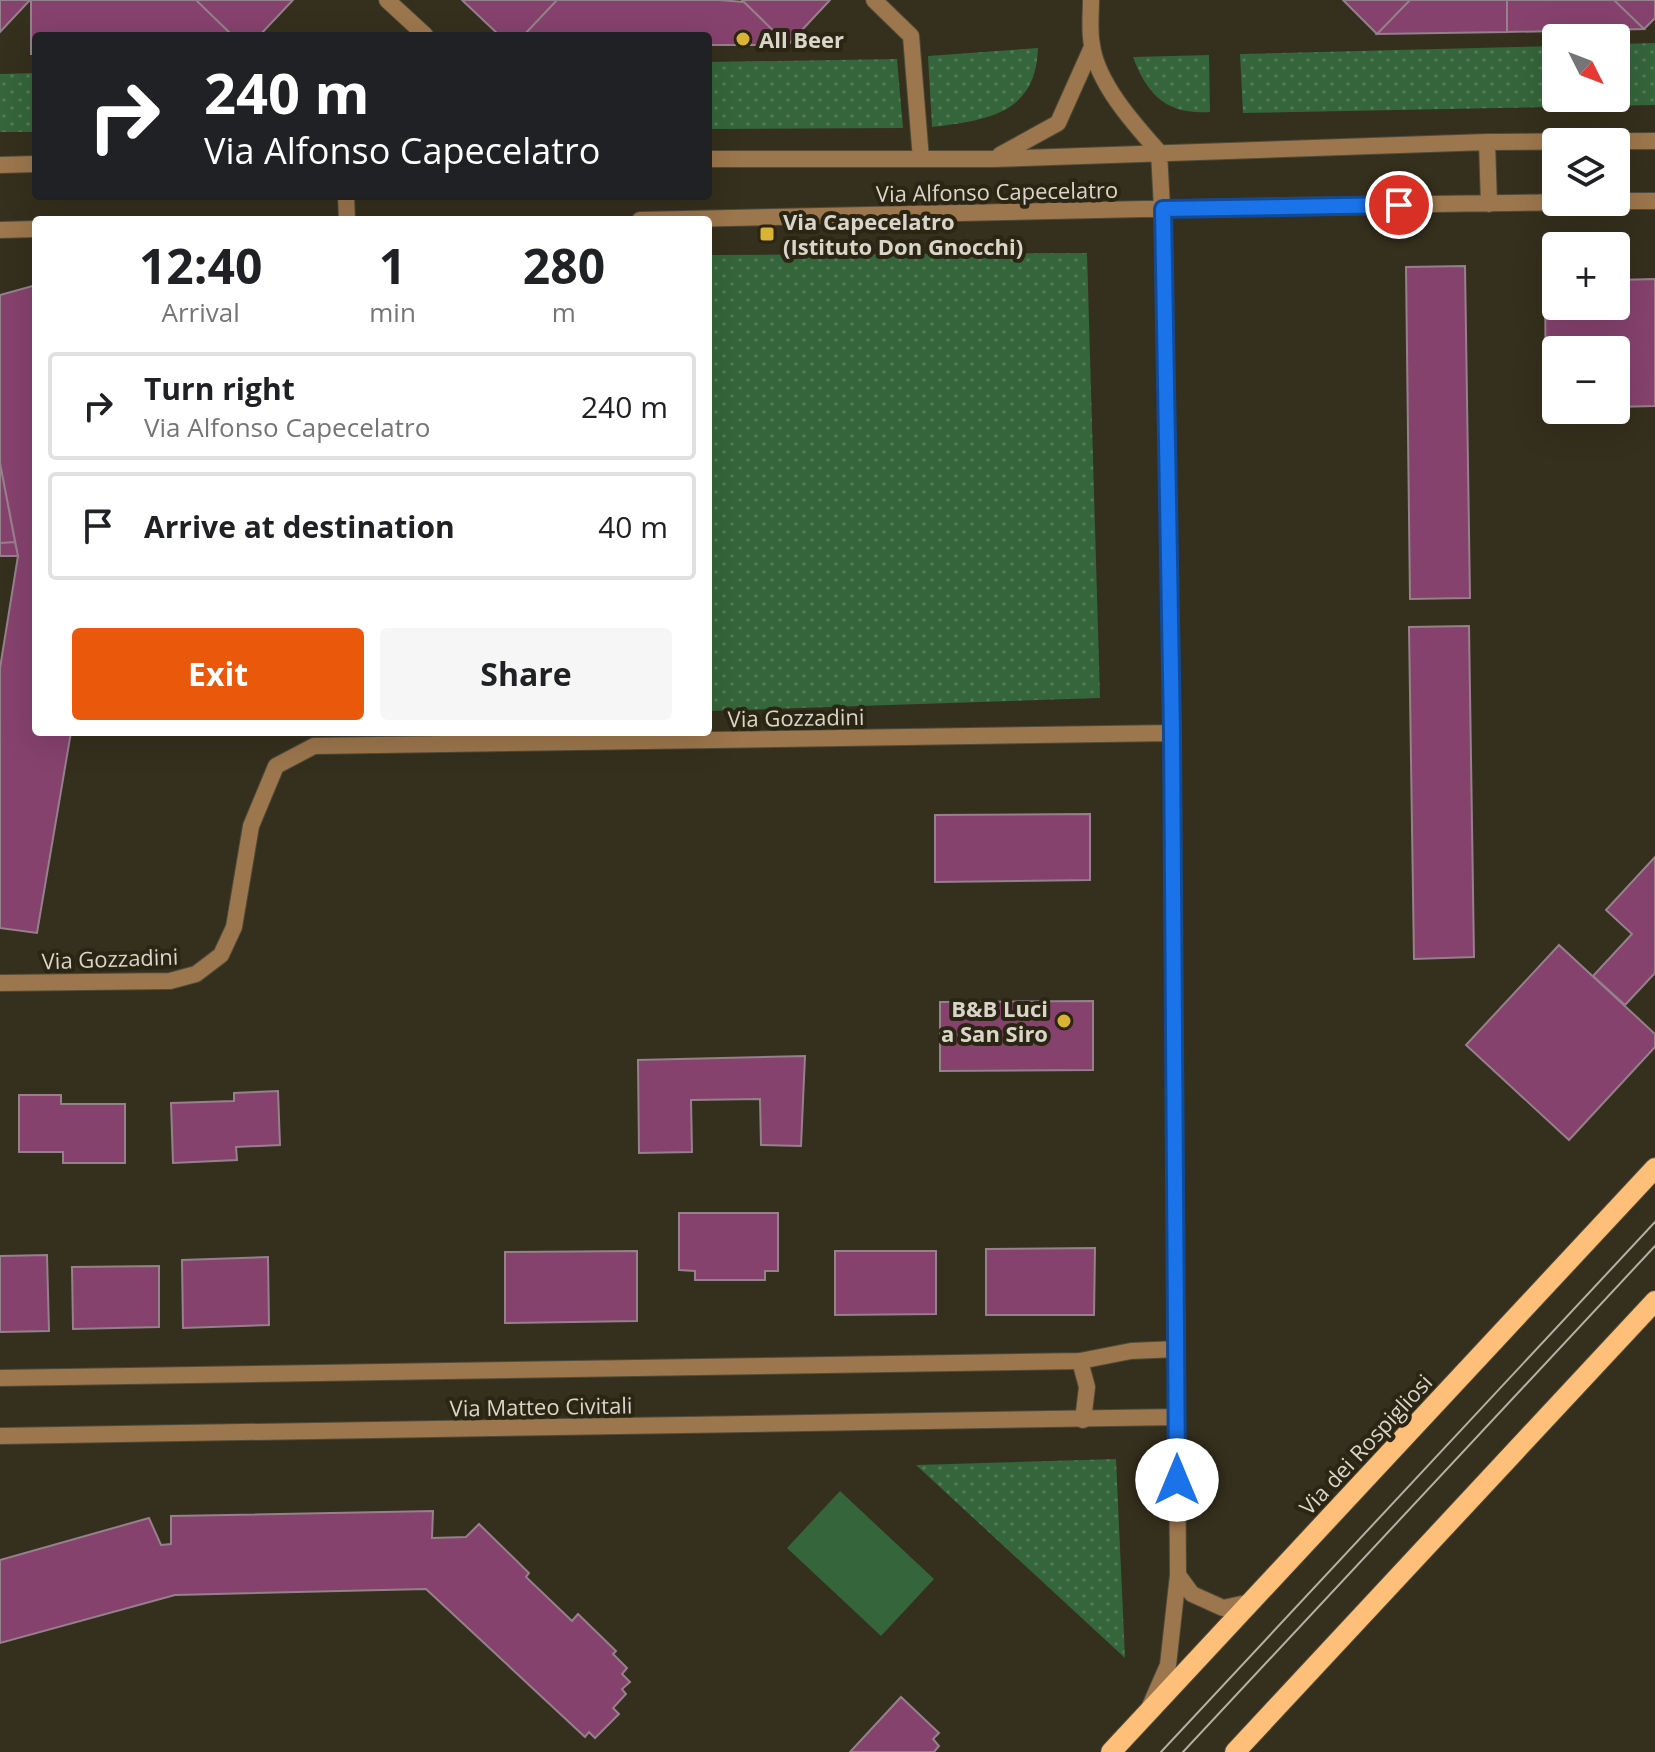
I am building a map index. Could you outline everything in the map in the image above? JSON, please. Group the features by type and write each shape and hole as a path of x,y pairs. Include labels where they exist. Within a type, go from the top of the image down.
{"main road":[{"name":"Via dei Rospigliosi","path":"1111,1752 1655,1168"},
{"path":"1235,1752 1655,1301"}],"street":[{"path":"387,0 422,32"},
{"path":"874,0 911,36 921,159"},
{"path":"1091,0 1092,47 1114,97 1159,152 1163,209 1172,733 1178,1575 1168,1665 1145,1715"},
{"path":"993,159 1058,123 1092,47"},
{"name":"Via Alfonso Capecelatro","path":"712,159 993,159 1487,142 1655,141"},
{"path":"1487,142 1489,204"},
{"path":"0,165 32,164"},
{"path":"1630,201 1655,201"},
{"name":"Via Alfonso Capecelatro","path":"712,218 1542,203"},
{"path":"0,230 32,229"},
{"name":"Via Gozzadini","path":"0,983 170,981 196,974 221,955 234,927 251,826 276,766 314,746 1172,733"},
{"name":"Via Matteo Civitali","path":"0,1378 1080,1361 1131,1351 1177,1349"},
{"path":"1080,1361 1087,1387 1083,1420"},
{"name":"Via Matteo Civitali","path":"0,1436 1177,1417"},
{"path":"1178,1575 1192,1594 1223,1608 1251,1602"}],"green space":[{"path":"1655,43 1655,105 1630,105 1630,44"},
{"path":"1542,46 1542,107 1243,113 1240,54"},
{"path":"1038,48 1035,70 1028,88 1018,101 989,117 932,127 928,56"},
{"path":"1209,55 1210,112 1182,110 1161,100 1145,82 1133,57"},
{"path":"897,59 903,128 712,129 712,62"},
{"path":"32,73 32,132 0,132 0,74"},
{"path":"1087,253 1100,698 712,711 712,255"},
{"path":"1116,1459 1125,1658 916,1465"},
{"path":"840,1491 934,1579 881,1636 787,1548"}],"building":[{"path":"0,0 30,0 0,32"},
{"path":"31,0 196,0 229,32 32,32 31,54"},
{"path":"196,0 293,0 263,32 229,32"},
{"path":"462,0 557,0 527,32 496,32"},
{"path":"557,0 720,0 744,2 788,45 712,45 712,32 527,32"},
{"path":"742,0 830,0 788,45"},
{"path":"1343,0 1410,0 1377,34"},
{"path":"1410,0 1507,0 1507,32 1377,34"},
{"path":"1507,0 1614,0 1644,29 1630,29 1630,24 1542,24 1542,31 1507,32"},
{"path":"1614,0 1655,0 1655,18 1644,29"},
{"path":"1465,266 1470,598 1410,599 1406,267"},
{"path":"1655,279 1655,406 1630,407 1630,336 1545,336 1545,320 1630,320 1630,280"},
{"path":"32,286 32,736 70,736 37,933 0,928 0,668 18,556 0,463 0,295"},
{"path":"0,463 15,542 0,543"},
{"path":"15,542 18,556 0,556 0,543"},
{"path":"1469,626 1474,957 1414,959 1409,627"},
{"path":"1090,814 1090,880 935,882 935,815"},
{"path":"1655,857 1655,973 1625,1005 1593,976 1632,934 1606,910"},
{"path":"1559,945 1655,1034 1655,1047 1569,1140 1466,1045"},
{"path":"1093,1001 1093,1070 940,1071 940,1002"},
{"path":"805,1056 801,1146 761,1145 760,1099 691,1100 692,1152 639,1153 638,1060"},
{"path":"278,1091 280,1145 236,1147 237,1160 173,1163 171,1103 234,1101 234,1093"},
{"path":"19,1095 61,1095 61,1104 125,1104 125,1163 63,1163 63,1152 19,1152"},
{"path":"679,1213 778,1213 778,1271 765,1271 765,1280 695,1280 695,1271 679,1270"},
{"path":"1095,1248 1094,1315 986,1315 986,1249"},
{"path":"637,1251 637,1321 505,1323 505,1252"},
{"path":"835,1251 936,1251 936,1314 835,1315"},
{"path":"47,1255 49,1331 0,1332 0,1256"},
{"path":"268,1257 269,1325 183,1328 182,1260"},
{"path":"159,1266 159,1327 73,1329 72,1267"},
{"path":"433,1511 432,1538 466,1537 479,1524 529,1573 526,1577 572,1621 578,1614 616,1651 613,1654 627,1668 622,1674 630,1682 622,1689 626,1694 613,1708 619,1714 595,1738 589,1732 585,1737 426,1589 175,1595 0,1643 0,1560 149,1518 161,1545 171,1544 171,1516"},
{"path":"901,1697 939,1733 933,1739 939,1746 934,1752 850,1752"}],"tram line":[{"path":"1161,1752 1655,1222"},
{"path":"1183,1752 1655,1246"}],"place":[{"name":"All Beer","path":"743,39"},
{"name":"Via Capecelatro (Istituto Don Gnocchi)","path":"767,234"},
{"name":"B&B Luci a San Siro","path":"1064,1021"}],"route":[{"path":"1177,1480 1172,733 1163,209 1399,205"}]}
